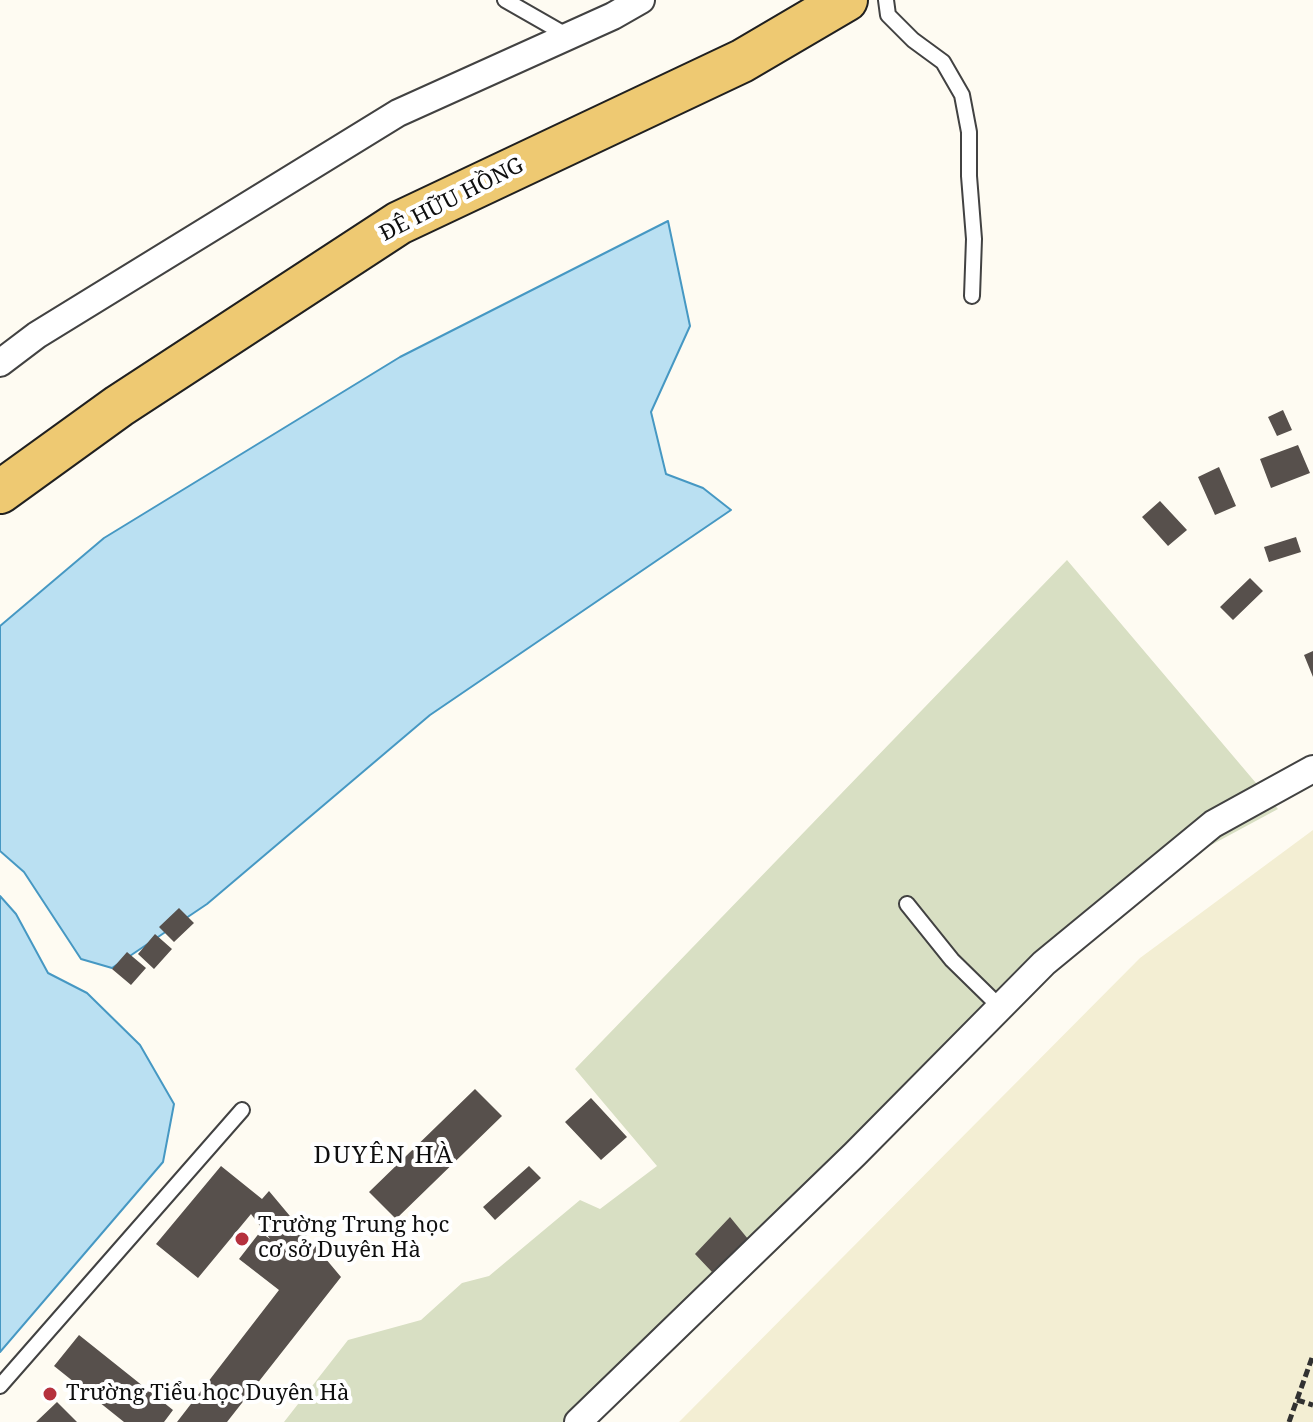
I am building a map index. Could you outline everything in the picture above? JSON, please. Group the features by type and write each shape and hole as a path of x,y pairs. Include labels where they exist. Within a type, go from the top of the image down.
{"main road":[{"name":"ĐÊ HỮU HỒNG","path":"0,492 119,406 399,223 742,61 846,0"}],"street":[{"path":"0,363 37,335 398,113 641,0"},
{"path":"578,1422 855,1154 1044,963 1213,824 1313,769"}],"lane":[{"path":"505,0 569,36"},
{"path":"886,0 888,15 913,40 943,62 962,95 969,132 974,239 972,296"},
{"path":"907,904 952,960 1000,1007"},
{"path":"0,1386 242,1110"}],"path":[{"path":"1289,1422 1313,1355"},
{"path":"1297,1400 1313,1405"}],"shaded area":[{"path":"1313,830 1313,1422 679,1422 1140,958"}],"green space":[{"path":"1067,560 1278,809 1109,900 577,1422 284,1422 348,1340 421,1320 462,1283 489,1276 580,1200 600,1209 657,1166 575,1069"}],"water":[{"path":"668,221 690,326 651,412 666,474 703,488 731,510 430,715 207,904 112,968 81,959 24,872 0,851 0,626 104,538 400,357"},
{"path":"0,896 16,914 48,973 87,993 140,1045 174,1104 163,1162 0,1352"}],"building":[{"path":"1283,410 1292,430 1277,436 1268,417"},
{"path":"1298,445 1310,473 1271,488 1260,459"},
{"path":"1219,467 1236,506 1215,515 1198,477"},
{"path":"1160,501 1187,530 1168,546 1142,517"},
{"path":"1296,537 1301,552 1269,562 1264,547"},
{"path":"1250,578 1263,591 1233,620 1220,607"},
{"path":"1313,651 1313,677 1304,655"},
{"path":"179,908 194,923 174,942 159,927"},
{"path":"155,934 172,949 154,969 138,954"},
{"path":"127,952 146,968 131,985 112,969"},
{"path":"475,1089 502,1116 396,1219 369,1192"},
{"path":"591,1098 627,1137 601,1160 565,1122"},
{"path":"221,1166 262,1199 269,1191 341,1277 227,1422 177,1422 279,1290 239,1259 260,1232 270,1239 251,1214 198,1278 156,1244"},
{"path":"529,1166 541,1178 495,1220 483,1207"},
{"path":"730,1217 748,1239 712,1272 695,1254"},
{"path":"79,1335 173,1410 164,1422 124,1422 54,1366"},
{"path":"57,1402 77,1422 36,1422"}],"place":[{"name":"Trường Trung học cơ sở Duyên Hà","path":"242,1239"},
{"name":"Trường Tiểu học Duyên Hà","path":"50,1394"}],"district":[{"name":"DUYÊN HÀ","path":"384,1156"}]}
